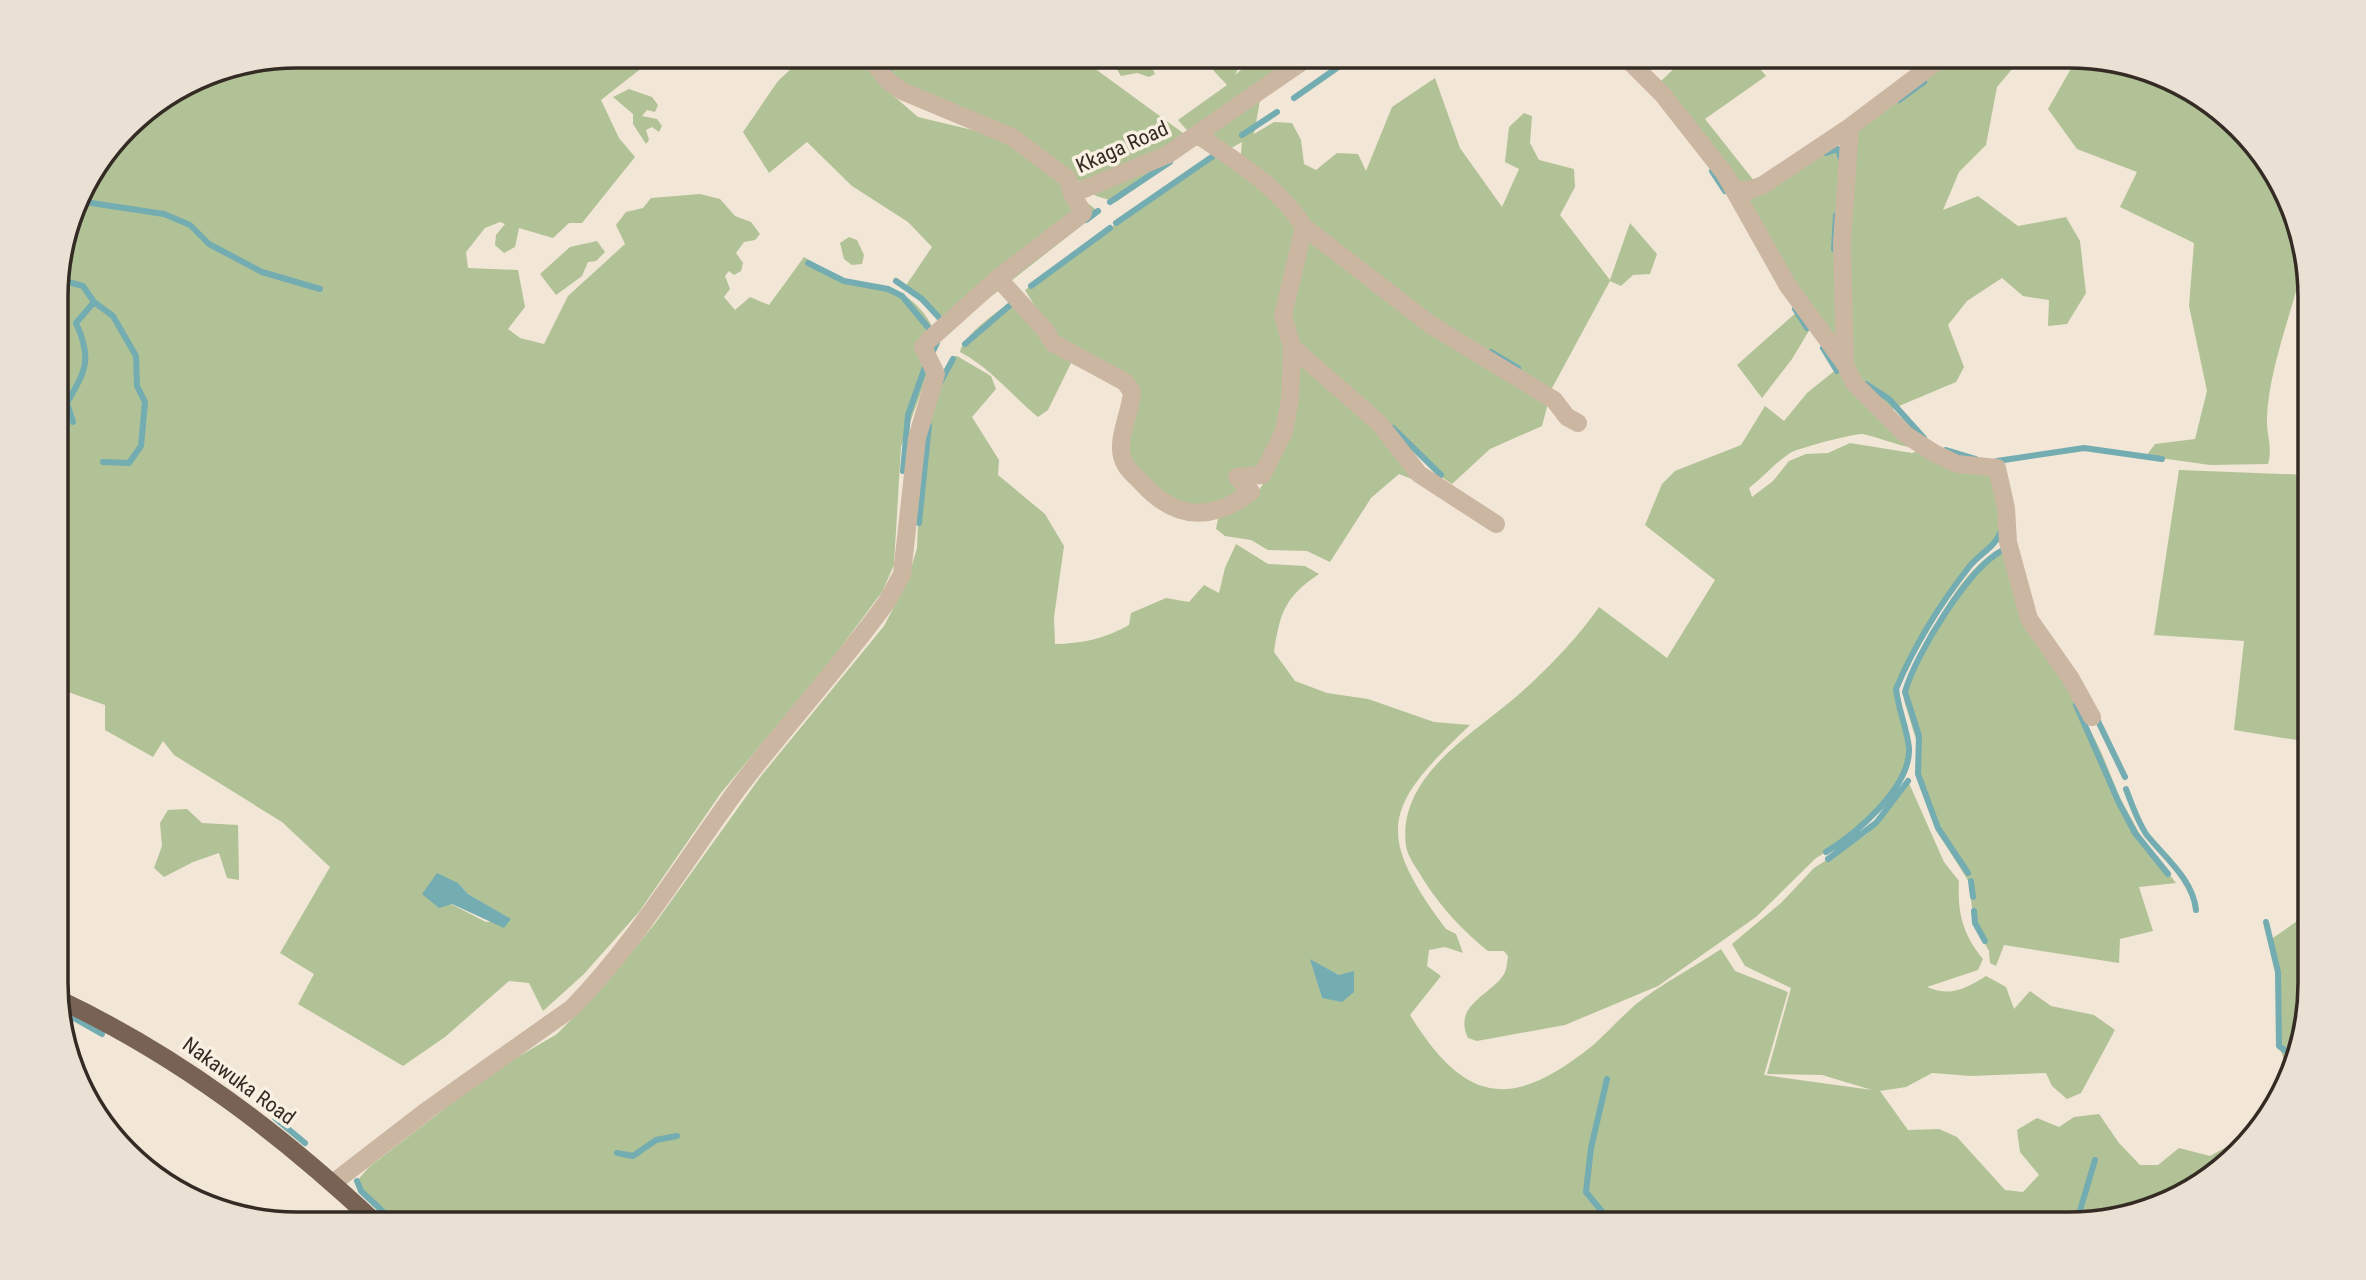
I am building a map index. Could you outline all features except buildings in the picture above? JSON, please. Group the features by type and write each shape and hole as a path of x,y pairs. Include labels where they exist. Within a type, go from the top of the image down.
{"main road":[{"name":"Nakawuka Road","path":"69,1005 131,1035 205,1082 277,1135 364,1212"}],"street":[{"name":"Kkaga Road","path":"334,1183 429,1109 572,1008 588,992 644,925 737,790 886,603 902,574 917,438 936,374 923,347 998,278 1083,213 1072,194 1167,155 1292,68"},
{"path":"1637,68 1664,95 1732,187 1788,286 1845,364 1854,383 1906,435 1957,464 1997,468 2006,509 2008,542 2029,619 2071,679 2092,717"},
{"path":"1732,187 1747,191 1763,186 1850,127 1928,68"},
{"path":"878,69 888,81 902,91 1012,137 1068,179 1072,194"},
{"path":"1845,364 1842,243 1850,127"},
{"path":"1198,135 1292,207 1304,227 1431,325 1554,400 1567,417 1578,424"},
{"path":"998,278 1045,330 1053,343 1125,383 1132,392 1121,454 1125,464 1160,501 1188,513 1209,515 1251,492 1237,477 1262,475 1284,431 1290,399 1292,347 1283,314 1304,227"},
{"path":"1292,347 1379,422 1419,474 1496,524"}],"green space":[{"path":"1212,68 1238,68 1235,75 1243,68 1308,68 1260,100 1254,134 1274,122 1292,123 1301,140 1304,164 1316,170 1337,153 1358,154 1366,171 1392,107 1435,78 1460,148 1502,207 1519,169 1505,162 1509,127 1524,113 1532,116 1530,143 1539,160 1574,169 1575,187 1560,215 1610,280 1630,223 1657,254 1650,274 1633,275 1621,286 1610,281 1551,390 1438,321 1305,220 1303,210 1241,154 1242,142 1226,151 1193,137 1178,120 1227,85"},
{"path":"1674,68 1760,68 1766,76 1705,119 1755,182 1740,185 1659,83"},
{"path":"1936,68 2013,68 1997,87 1986,145 1959,172 1943,210 1978,196 2018,226 2066,217 2080,241 2086,293 2067,324 2048,326 2049,300 2023,296 2002,278 1967,301 1948,325 1964,367 1956,382 1892,409 1854,377 1850,352 1851,137"},
{"path":"2071,68 2128,76 2170,92 2208,116 2231,135 2267,183 2290,238 2297,286 2268,400 2268,464 2210,465 2146,456 2155,444 2195,439 2207,391 2189,306 2194,243 2120,207 2137,172 2077,149 2048,109"},
{"path":"282,69 641,69 601,100 619,138 635,157 582,223 569,223 553,238 519,228 515,247 504,253 495,245 496,235 505,224 500,222 485,228 466,252 468,268 518,270 525,307 508,329 520,338 544,344 568,296 625,244 616,225 626,212 643,208 651,198 700,194 720,199 735,216 751,222 760,234 755,240 744,242 736,253 743,263 741,271 734,275 729,271 725,276 730,289 724,297 735,310 750,297 769,305 804,257 842,278 885,286 905,295 922,310 933,329 937,349 901,447 894,565 882,592 832,659 721,793 639,912 584,974 543,1011 529,983 509,981 445,1037 403,1066 298,1004 314,974 280,953 330,867 282,822 174,755 163,741 153,757 105,730 105,705 68,692 70,267 86,209 116,158 146,125 170,107 209,86 238,76","holes":["458,883 468,894 511,920 486,922 451,904"]},
{"path":"791,69 875,69 888,91 918,117 985,133 1017,148 1099,212 984,302 943,324 905,287 932,247 908,222 852,186 807,142 769,173 743,132 778,81"},
{"path":"888,69 1095,69 1198,144 1116,202 1096,196 1069,173 923,102"},
{"path":"1116,69 1153,69 1155,74 1149,77 1137,73 1121,76"},
{"path":"629,89 652,97 658,105 655,112 647,110 642,116 657,119 662,126 659,132 652,127 646,130 649,140 646,144 633,124 633,114 613,97"},
{"path":"1839,146 1842,151 1843,355 1816,320 1740,193"},
{"path":"1219,149 1245,171 1296,227 1281,424 1249,485 1210,507 1168,500 1126,458 1135,392 1058,344 1025,290"},
{"path":"849,237 857,240 864,255 862,264 852,265 844,259 840,243"},
{"path":"1306,239 1548,403 1542,426 1490,449 1452,484 1437,474 1294,341 1288,314"},
{"path":"597,241 605,252 596,261 588,262 582,276 556,295 540,274 570,247"},
{"path":"1017,297 1073,359 1048,410 1038,417 991,374 960,352 968,337"},
{"path":"1799,310 1810,329 1792,359 1762,398 1737,365"},
{"path":"957,356 991,376 996,389 972,417 999,460 998,475 1045,514 1064,546 1054,617 1055,644 1103,637 1129,625 1131,613 1166,598 1189,602 1204,585 1219,593 1225,568 1236,544 1268,564 1305,566 1319,574 1291,598 1279,626 1274,652 1295,681 1327,693 1368,699 1434,722 1470,725 1420,777 1406,799 1399,821 1399,843 1407,867 1423,895 1446,929 1456,934 1463,953 1445,947 1429,950 1427,966 1441,976 1410,1015 1430,1045 1450,1067 1470,1081 1491,1088 1513,1088 1537,1081 1563,1067 1592,1046 1645,997 1721,949 1735,971 1788,992 1764,1075 1872,1090 1822,1075 1767,1074 1791,988 1745,966 1732,944 1781,903 1814,868 1867,834 1908,781 1944,862 1959,881 1963,923 1983,959 1978,970 1927,987 1943,991 1958,990 1986,976 2006,987 2014,1009 2030,991 2051,1006 2094,1015 2115,1030 2081,1093 2067,1099 2052,1086 2046,1073 1971,1076 1932,1073 1906,1087 1880,1091 1908,1130 1939,1129 1957,1137 2005,1190 2023,1192 2039,1175 2020,1152 2017,1130 2037,1118 2059,1127 2074,1117 2099,1114 2119,1143 2140,1165 2158,1165 2179,1148 2210,1156 2229,1146 2196,1173 2170,1188 2143,1200 2084,1211 383,1212 361,1191 357,1181 369,1167 492,1072 557,1034 604,986 656,922 761,776 884,626 907,582 917,548 922,432 934,394 951,357","holes":["1311,960 1339,975 1322,998"]},
{"path":"1298,361 1350,405 1430,486 1399,474 1371,498 1330,562 1307,551 1268,550 1251,540 1225,536 1216,529 1219,514 1257,493 1269,475"},
{"path":"1838,368 1909,447 1857,434 1802,448 1790,453 1749,488 1752,497 1773,481 1789,461 1806,454 1828,453 1850,443 1912,453 1920,450 1995,477 2001,531 1999,542 1977,558 1945,602 1898,685 1910,759 1889,797 1856,835 1816,858 1756,917 1658,986 1565,1025 1477,1041 1468,1038 1465,1018 1468,1010 1502,977 1508,956 1504,951 1488,951 1461,927 1445,910 1409,855 1406,846 1406,822 1413,800 1424,780 1457,745 1534,680 1569,644 1599,607 1667,658 1715,580 1645,525 1662,484 1675,471 1741,445 1765,406 1784,421 1807,393"},
{"path":"2179,470 2298,475 2298,740 2234,730 2244,641 2154,635"},
{"path":"2002,548 2102,754 2120,798 2142,838 2176,883 2139,887 2153,931 2120,939 2119,963 2004,945 1996,966 1990,963 1989,951 1974,925 1969,882 1937,831 1917,779 1917,743 1904,700 1905,684 1958,589 1986,558"},
{"path":"187,809 202,823 238,825 239,880 227,878 219,853 193,862 164,877 154,868 162,846 160,823 168,810"},
{"path":"2298,920 2296,1013 2284,1061 2279,1046 2278,972 2270,940"}],"water":[{"path":"437,873 458,883 468,894 511,919 504,928 452,904 439,908 422,894"},
{"path":"1310,959 1339,975 1354,971 1354,992 1342,1002 1322,998"}],"waterway":[{"path":"1294,98 1336,68"},
{"path":"1899,100 1924,82"},
{"path":"1242,135 1277,112"},
{"path":"1826,153 1838,149 1841,159"},
{"path":"1116,223 1219,152"},
{"path":"1110,202 1170,162"},
{"path":"1712,171 1725,191"},
{"path":"89,203 164,214 190,225 209,244 262,272 320,289"},
{"path":"1086,220 1098,211"},
{"path":"1834,249 1836,215"},
{"path":"1031,286 1110,228"},
{"path":"808,263 844,281 888,289 902,296 936,337 937,343 931,355"},
{"path":"896,281 922,299 944,323"},
{"path":"69,282 83,286 94,302 76,323 84,347 85,365 69,400"},
{"path":"965,344 1016,300"},
{"path":"94,302 113,316 136,356 137,386 145,402 141,446 129,463 103,462"},
{"path":"1795,309 1807,328"},
{"path":"1823,348 1837,371"},
{"path":"1491,352 1518,368"},
{"path":"941,381 953,359"},
{"path":"903,471 908,415 926,364"},
{"path":"1866,384 1889,399 1924,438"},
{"path":"69,409 73,422"},
{"path":"919,523 929,425"},
{"path":"1393,428 1441,475"},
{"path":"1997,461 2084,448 2162,459"},
{"path":"1946,450 1976,459"},
{"path":"1826,852 1852,834 1880,808 1901,778 1909,748 1896,689 1919,641 1938,611 1969,567 1995,542 2001,531"},
{"path":"1968,873 1938,828 1918,774 1919,736 1905,692 1931,635 1960,593 1989,559 2003,550 2007,553"},
{"path":"2076,705 2135,833 2168,874"},
{"path":"2096,717 2125,777"},
{"path":"1828,859 1876,823 1908,781"},
{"path":"2126,789 2146,834 2184,878 2196,910"},
{"path":"1971,881 1973,897"},
{"path":"1974,911 1975,923 1985,941"},
{"path":"2266,922 2278,972 2279,1046 2287,1052"},
{"path":"71,1016 102,1034"},
{"path":"1602,1211 1586,1192 1591,1148 1607,1079"},
{"path":"275,1118 305,1143"},
{"path":"617,1153 633,1156 656,1140 677,1136"},
{"path":"2080,1211 2095,1160"},
{"path":"357,1181 361,1191 383,1212"}]}
